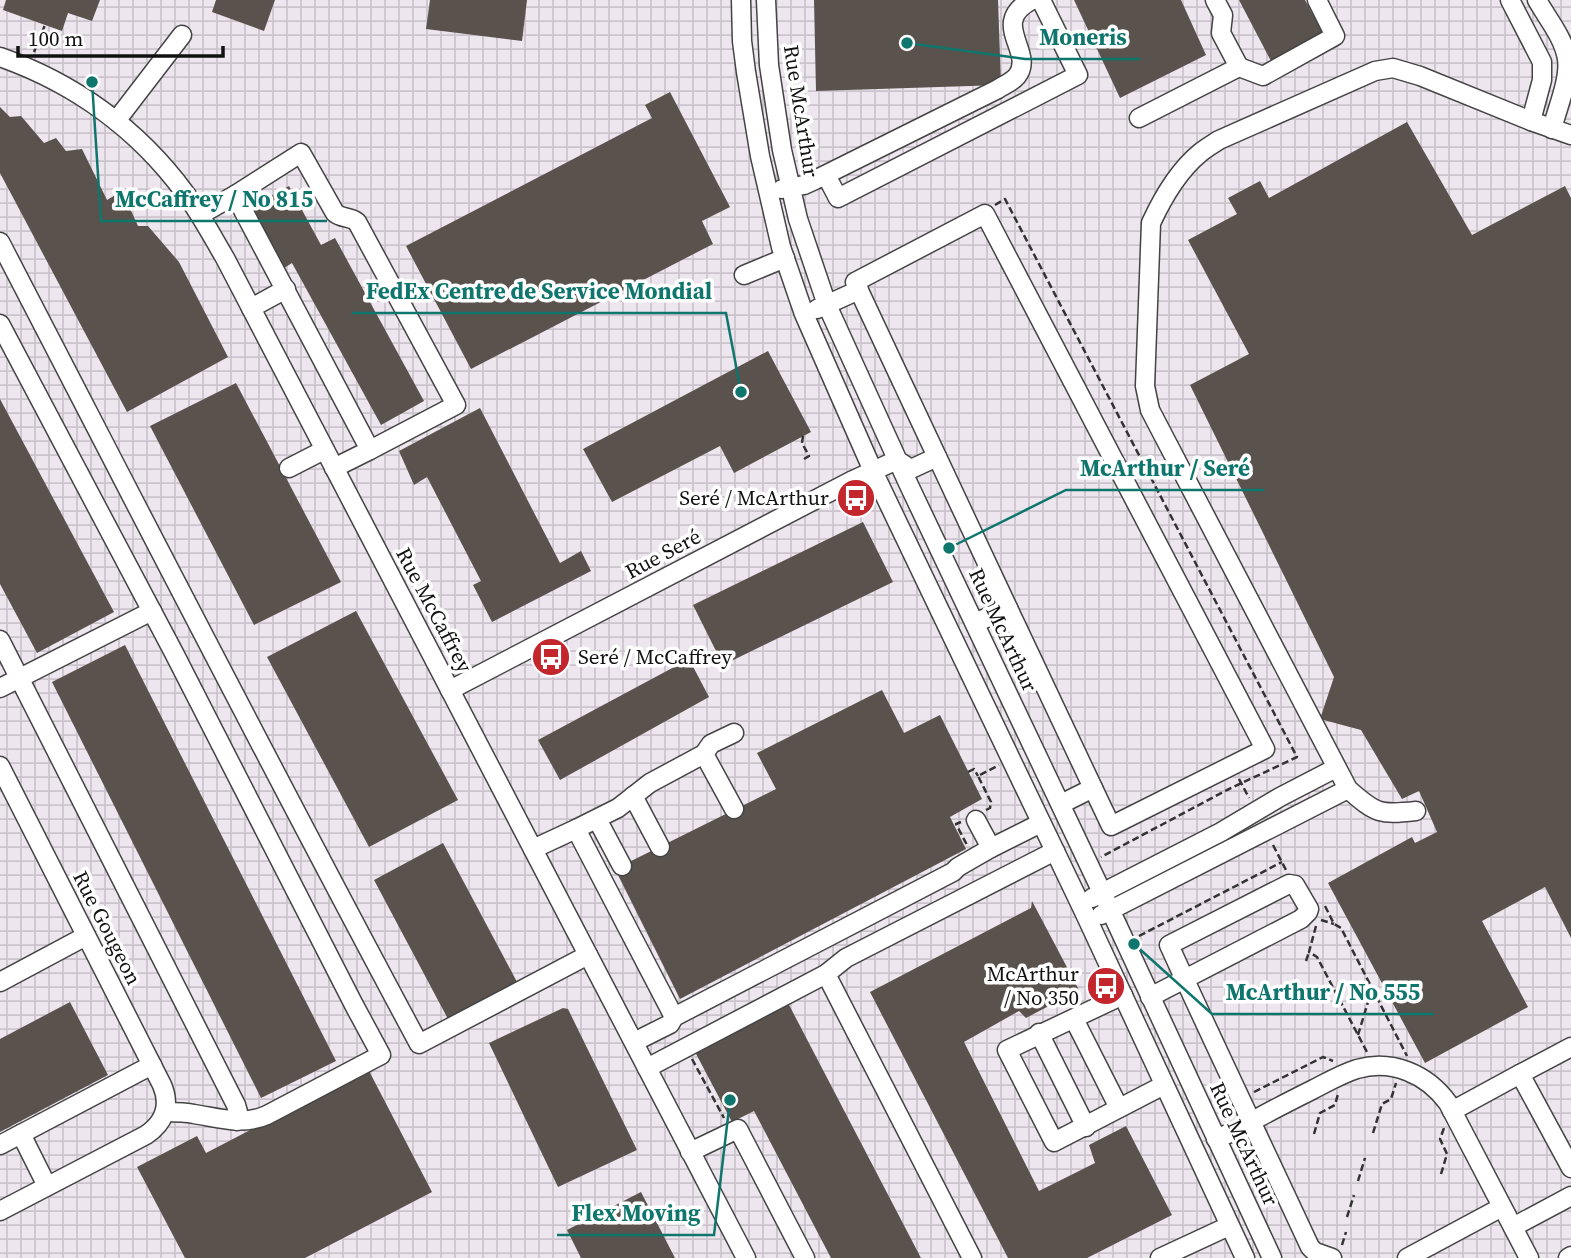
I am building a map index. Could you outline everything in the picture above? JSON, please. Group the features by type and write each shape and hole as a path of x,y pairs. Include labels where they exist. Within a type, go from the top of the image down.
{"street":[{"path":"741,0 751,113 785,258 804,314 873,471 1081,904 1245,1258"},
{"name":"Rue McArthur","path":"766,0 767,40 776,119 790,187 827,305 897,460 1111,910 1272,1258"},
{"path":"768,192 809,183 1013,80 1019,74 1021,64 1013,18 1017,10 1032,0"},
{"path":"826,175 838,198 1078,75 1041,0"},
{"path":"1215,0 1223,15 1221,33 1239,66 1263,76 1335,36 1317,0"},
{"path":"1510,0 1542,62 1542,80 1531,121"},
{"path":"1537,0 1564,47 1567,61 1567,75 1552,129"},
{"path":"116,121 182,35"},
{"path":"743,41 767,40"},
{"name":"Rue McCaffrey","path":"0,57 79,94 135,136 186,193 200,215 746,1258"},
{"path":"1139,118 1239,66"},
{"path":"1416,811 1381,813 1367,806 1349,789 1150,410 1145,386 1152,223 1162,200 1182,172 1200,153 1219,140 1375,71 1393,68 1420,76 1571,135"},
{"path":"200,215 302,153 335,213 357,222 456,405 334,468"},
{"path":"235,195 370,450"},
{"path":"985,214 1265,749 1111,826 859,290 855,282 985,214"},
{"path":"0,242 419,1044 588,955"},
{"path":"744,275 785,258"},
{"path":"251,308 286,289"},
{"path":"804,314 859,290"},
{"path":"0,324 152,611 381,1055 267,1115 252,1120 237,1121 165,1112 159,1125 146,1135 0,1211"},
{"path":"289,468 324,450"},
{"path":"897,460 911,469 937,457"},
{"name":"Rue Seré","path":"450,690 897,460"},
{"path":"975,623 1008,607"},
{"path":"0,688 152,611"},
{"path":"0,640 236,1105 237,1121"},
{"path":"533,849 618,808 650,783 704,754 711,744 734,733"},
{"path":"704,754 734,809"},
{"name":"Rue Gougeon","path":"0,766 165,1092 165,1112"},
{"path":"1081,904 1221,832 1336,768"},
{"path":"1060,804 1093,788"},
{"path":"1089,922 1349,789"},
{"path":"633,796 660,847"},
{"path":"597,819 622,866"},
{"path":"976,820 991,848"},
{"path":"634,1042 670,1024 674,1017 953,872 991,848 1041,823"},
{"path":"576,829 674,1017"},
{"path":"647,1068 826,974 846,958 1055,851"},
{"path":"1150,996 1184,979 1305,916 1309,908 1298,888 1289,884 1169,945 1184,979 1253,1123 1310,1247 1315,1252 1332,1258"},
{"path":"0,982 86,936"},
{"path":"826,974 972,1258"},
{"path":"1123,995 1007,1050 1054,1142 1164,1085"},
{"path":"1074,1019 1119,1108"},
{"path":"1039,1033 1086,1127"},
{"path":"1448,1117 1571,1047"},
{"path":"0,1145 152,1065"},
{"path":"1216,1139 1253,1123 1350,1072 1367,1067 1399,1068 1421,1077 1443,1096 1448,1117 1529,1258"},
{"path":"1520,1074 1571,1168"},
{"path":"690,1152 738,1129 805,1258"},
{"path":"22,1134 47,1186"},
{"path":"1513,1227 1571,1196"},
{"path":"1407,1258 1502,1207"},
{"path":"1160,1258 1229,1226"}],"path":[{"path":"34,52 45,24"},
{"path":"803,436 802,443 809,456 804,459"},
{"path":"968,772 974,769 978,776"},
{"path":"1242,784 1253,807"},
{"path":"1273,845 1287,872 1291,870"},
{"path":"1133,940 1282,862"},
{"path":"1324,903 1334,924"},
{"path":"1306,961 1318,919 1341,928 1409,1059 1407,1062"},
{"path":"1309,952 1317,957 1369,1055"},
{"path":"1358,1035 1373,989"},
{"path":"1339,1017 1346,1013"},
{"path":"693,1061 728,1126"},
{"path":"1373,1133 1382,1104 1391,1099 1396,1083"},
{"path":"1314,1134 1320,1113 1335,1105 1339,1090"},
{"path":"1441,1174 1447,1154 1440,1139 1448,1117"},
{"path":"1358,1181 1365,1158"},
{"path":"1347,1217 1354,1195"}],"shaded area":[{"path":"0,0 1571,0 1571,1258 0,1258"}],"building":[{"path":"6,0 100,0 92,21 68,13 62,31 3,10"},
{"path":"216,0 275,0 264,31 212,12"},
{"path":"430,0 527,0 522,41 426,29"},
{"path":"814,0 998,0 1001,85 816,91"},
{"path":"1074,0 1181,0 1206,55 1120,98"},
{"path":"1239,0 1305,0 1325,37 1273,65"},
{"path":"670,92 730,207 702,221 713,244 471,369 406,246 652,118 645,105"},
{"path":"0,107 10,117 21,116 44,143 56,138 66,151 82,149 107,200 122,191 138,226 148,226 179,262 228,357 127,412 0,173"},
{"path":"1407,122 1472,235 1565,186 1571,198 1571,938 1545,887 1482,921 1528,1007 1425,1063 1328,883 1412,837 1415,843 1437,832 1419,791 1402,799 1361,730 1320,719 1334,677 1190,385 1249,354 1188,240 1237,214 1228,198 1260,181 1269,198"},
{"path":"289,186 321,245 335,238 424,401 381,425 292,263 281,270 249,208"},
{"path":"768,351 811,432 734,473 720,446 612,502 583,449"},
{"path":"236,383 341,582 254,625 150,426"},
{"path":"0,399 114,612 37,653 0,584"},
{"path":"480,408 560,563 581,551 591,571 492,622 473,585 481,581 427,477 414,485 399,451"},
{"path":"863,522 893,582 723,665 693,605"},
{"path":"356,611 458,800 369,847 267,657"},
{"path":"125,645 336,1061 261,1098 52,682"},
{"path":"689,659 709,697 560,780 538,740"},
{"path":"882,690 904,733 940,715 982,799 950,817 966,849 680,999 615,869 776,789 757,753"},
{"path":"443,843 517,982 448,1019 374,880"},
{"path":"1032,901 1079,990 1026,1018 1019,1011 964,1042 1039,1191 1095,1163 1089,1145 1126,1126 1172,1215 1087,1258 1008,1258 870,992 1031,908"},
{"path":"787,1001 921,1258 831,1258 754,1111 732,1122 694,1050"},
{"path":"70,1002 108,1075 0,1132 0,1039"},
{"path":"563,1008 568,1009 637,1150 558,1187 489,1043"},
{"path":"368,1069 432,1192 305,1258 185,1258 137,1167 197,1136 206,1153"},
{"path":"641,1192 675,1258 581,1258 567,1230"}],"place":[{"name":"Moneris","path":"907,43"},
{"name":"McCaffrey / No 815","path":"92,82"},
{"name":"FedEx Centre de Service Mondial","path":"741,392"},
{"name":"Seré / McArthur","path":"856,498"},
{"name":"McArthur / Seré","path":"949,548"},
{"name":"Seré / McCaffrey","path":"551,657"},
{"name":"McArthur / No 555","path":"1134,944"},
{"name":"McArthur / No 350","path":"1106,986"},
{"name":"Flex Moving","path":"730,1100"}]}
